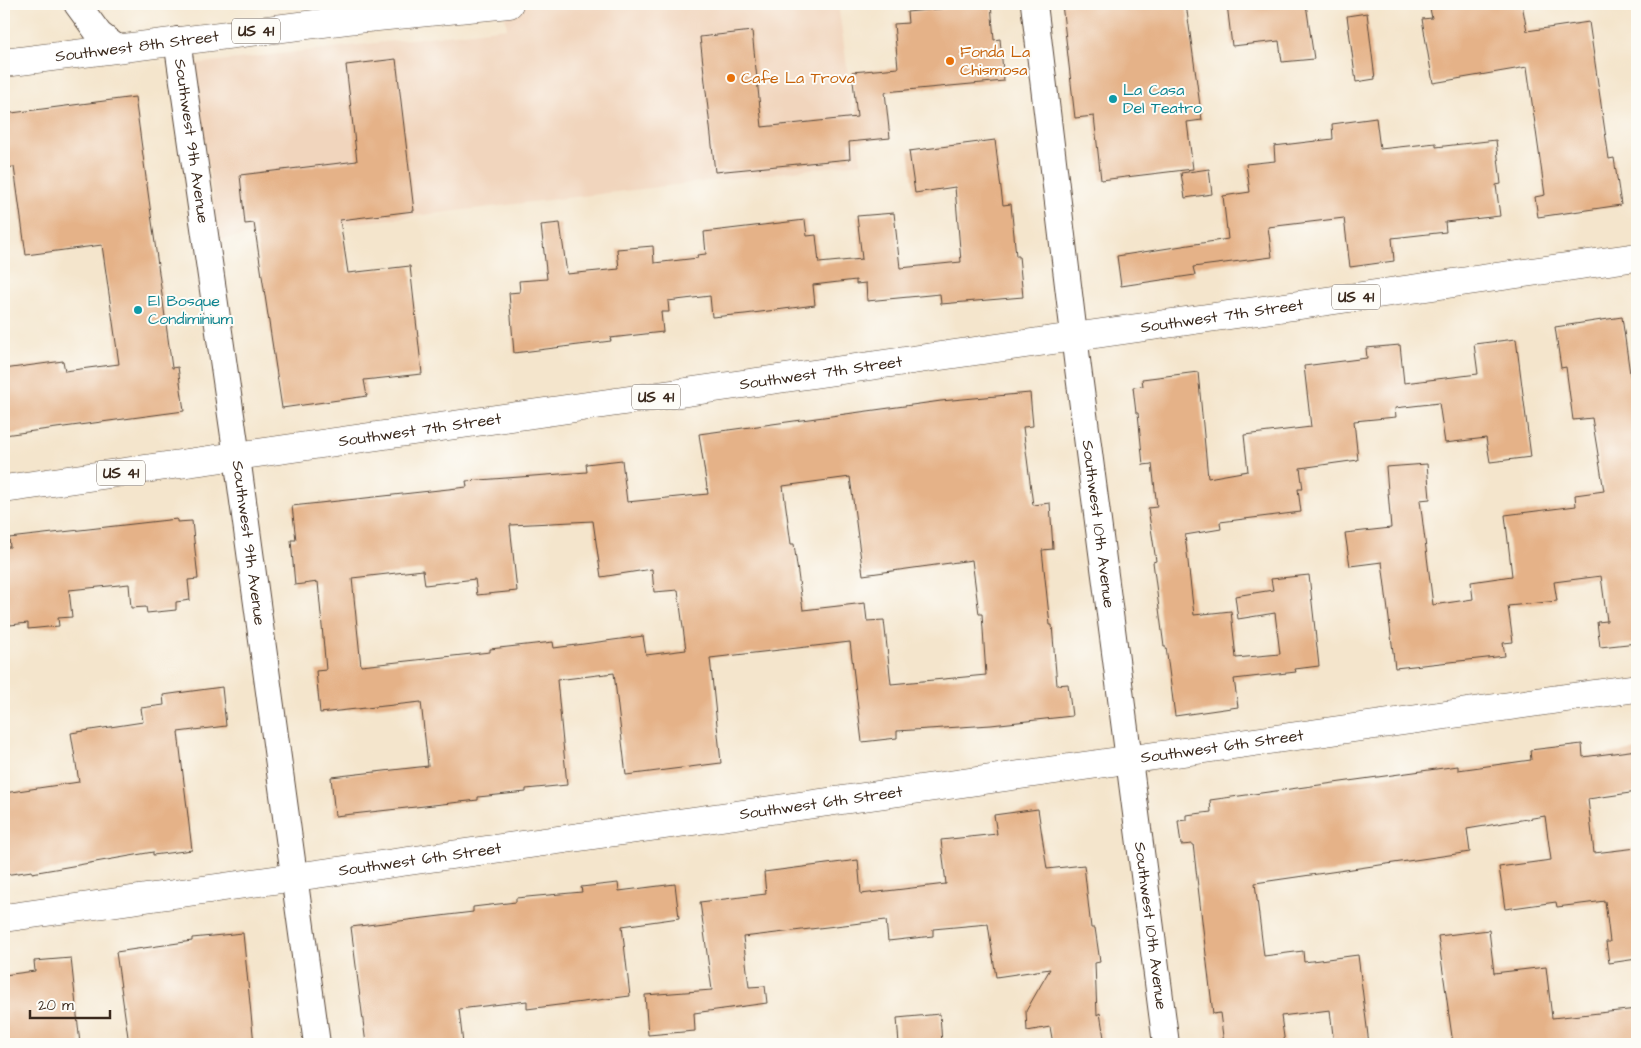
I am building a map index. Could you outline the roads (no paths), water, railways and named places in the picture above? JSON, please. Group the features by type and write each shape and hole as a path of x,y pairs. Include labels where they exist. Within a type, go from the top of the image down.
{"main road":[{"name":"Southwest 8th Street","path":"4,63 177,40 509,4"},
{"name":"Southwest 7th Street","path":"4,489 1637,257"},
{"name":"Southwest 6th Street","path":"4,918 1637,688"}],"street":[{"path":"77,4 100,34 117,48"},
{"name":"Southwest 10th Avenue","path":"1034,4 1074,336 1166,1044"},
{"name":"Southwest 9th Avenue","path":"177,40 237,457 317,1044"}],"place":[{"name":"Fonda La Chismosa","path":"950,61"},
{"name":"Cafe La Trova","path":"731,78"},
{"name":"La Casa Del Teatro","path":"1113,99"},
{"name":"El Bosque Condiminium","path":"138,310"}]}
